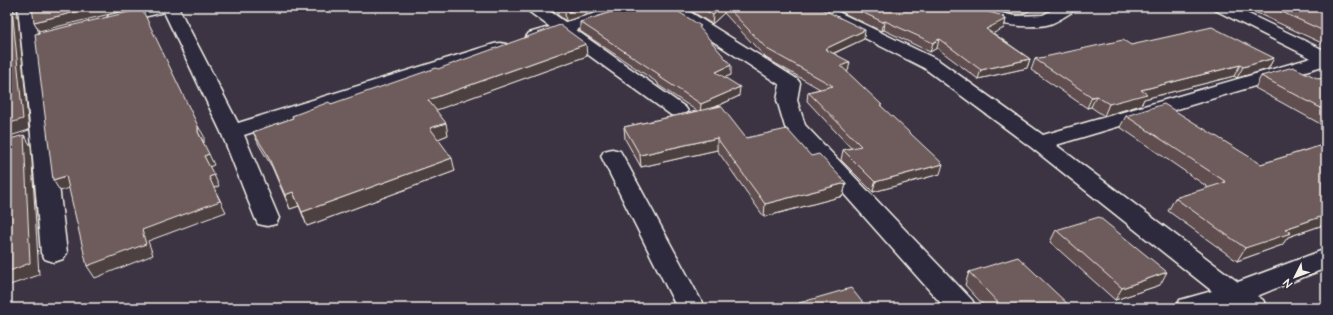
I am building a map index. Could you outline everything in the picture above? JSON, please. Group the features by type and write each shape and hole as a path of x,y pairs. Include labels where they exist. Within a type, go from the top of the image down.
{"street":[{"path":"26,7 38,38 42,135 54,253"},
{"path":"97,23 164,7"},
{"path":"170,7 232,132 267,218"},
{"path":"533,7 678,111"},
{"path":"232,132 634,7"},
{"path":"671,7 790,83 787,100 795,127 962,308"},
{"path":"972,7 991,16 1022,21 1046,20 1069,7"},
{"path":"1221,7 1326,58"},
{"path":"831,10 931,64 1040,143 1244,301"},
{"path":"1040,143 1326,58"},
{"path":"21,141 42,135"},
{"path":"612,156 691,308"},
{"path":"1190,308 1244,301 1326,258"}],"building":[{"path":"32,7 96,7 34,22"},
{"path":"558,7 584,7 565,13"},
{"path":"627,7 671,7 701,26 699,27 731,65 716,72 740,87 701,104 580,22"},
{"path":"699,7 722,7 713,15"},
{"path":"727,7 818,7 865,30 825,49 850,62 841,66 943,164 875,182 843,150 861,146 808,92 833,86 767,49"},
{"path":"851,7 975,7 1004,16 1002,17 1006,19 986,29 1030,59 981,70 939,39 933,43"},
{"path":"1271,7 1326,7 1326,32"},
{"path":"12,8 23,119 7,124 7,9"},
{"path":"142,9 198,126 198,132 209,154 204,156 214,175 209,177 220,201 142,230 146,244 87,266 66,176 53,180 35,34"},
{"path":"560,25 586,44 428,100 446,123 430,128 452,158 302,212 293,192 285,195 267,154 253,132 293,118 292,116 329,102 331,104 436,68 438,69"},
{"path":"1212,27 1274,58 1243,67 1240,65 1141,90 1147,94 1109,104 1096,96 1092,97 1035,59 1123,40 1131,45"},
{"path":"1293,67 1319,79 1326,77 1326,111 1261,76"},
{"path":"1164,104 1261,164 1326,144 1326,215 1285,229 1291,233 1245,248 1175,198 1226,182 1126,116"},
{"path":"721,106 746,138 787,129 811,156 819,154 846,183 765,204 717,138 640,155 624,127"},
{"path":"24,135 30,263 7,272 7,140"},
{"path":"1099,217 1167,272 1122,288 1056,230"},
{"path":"1018,257 1072,308 1003,308 969,272"},
{"path":"851,288 867,308 803,308 799,303"}]}
